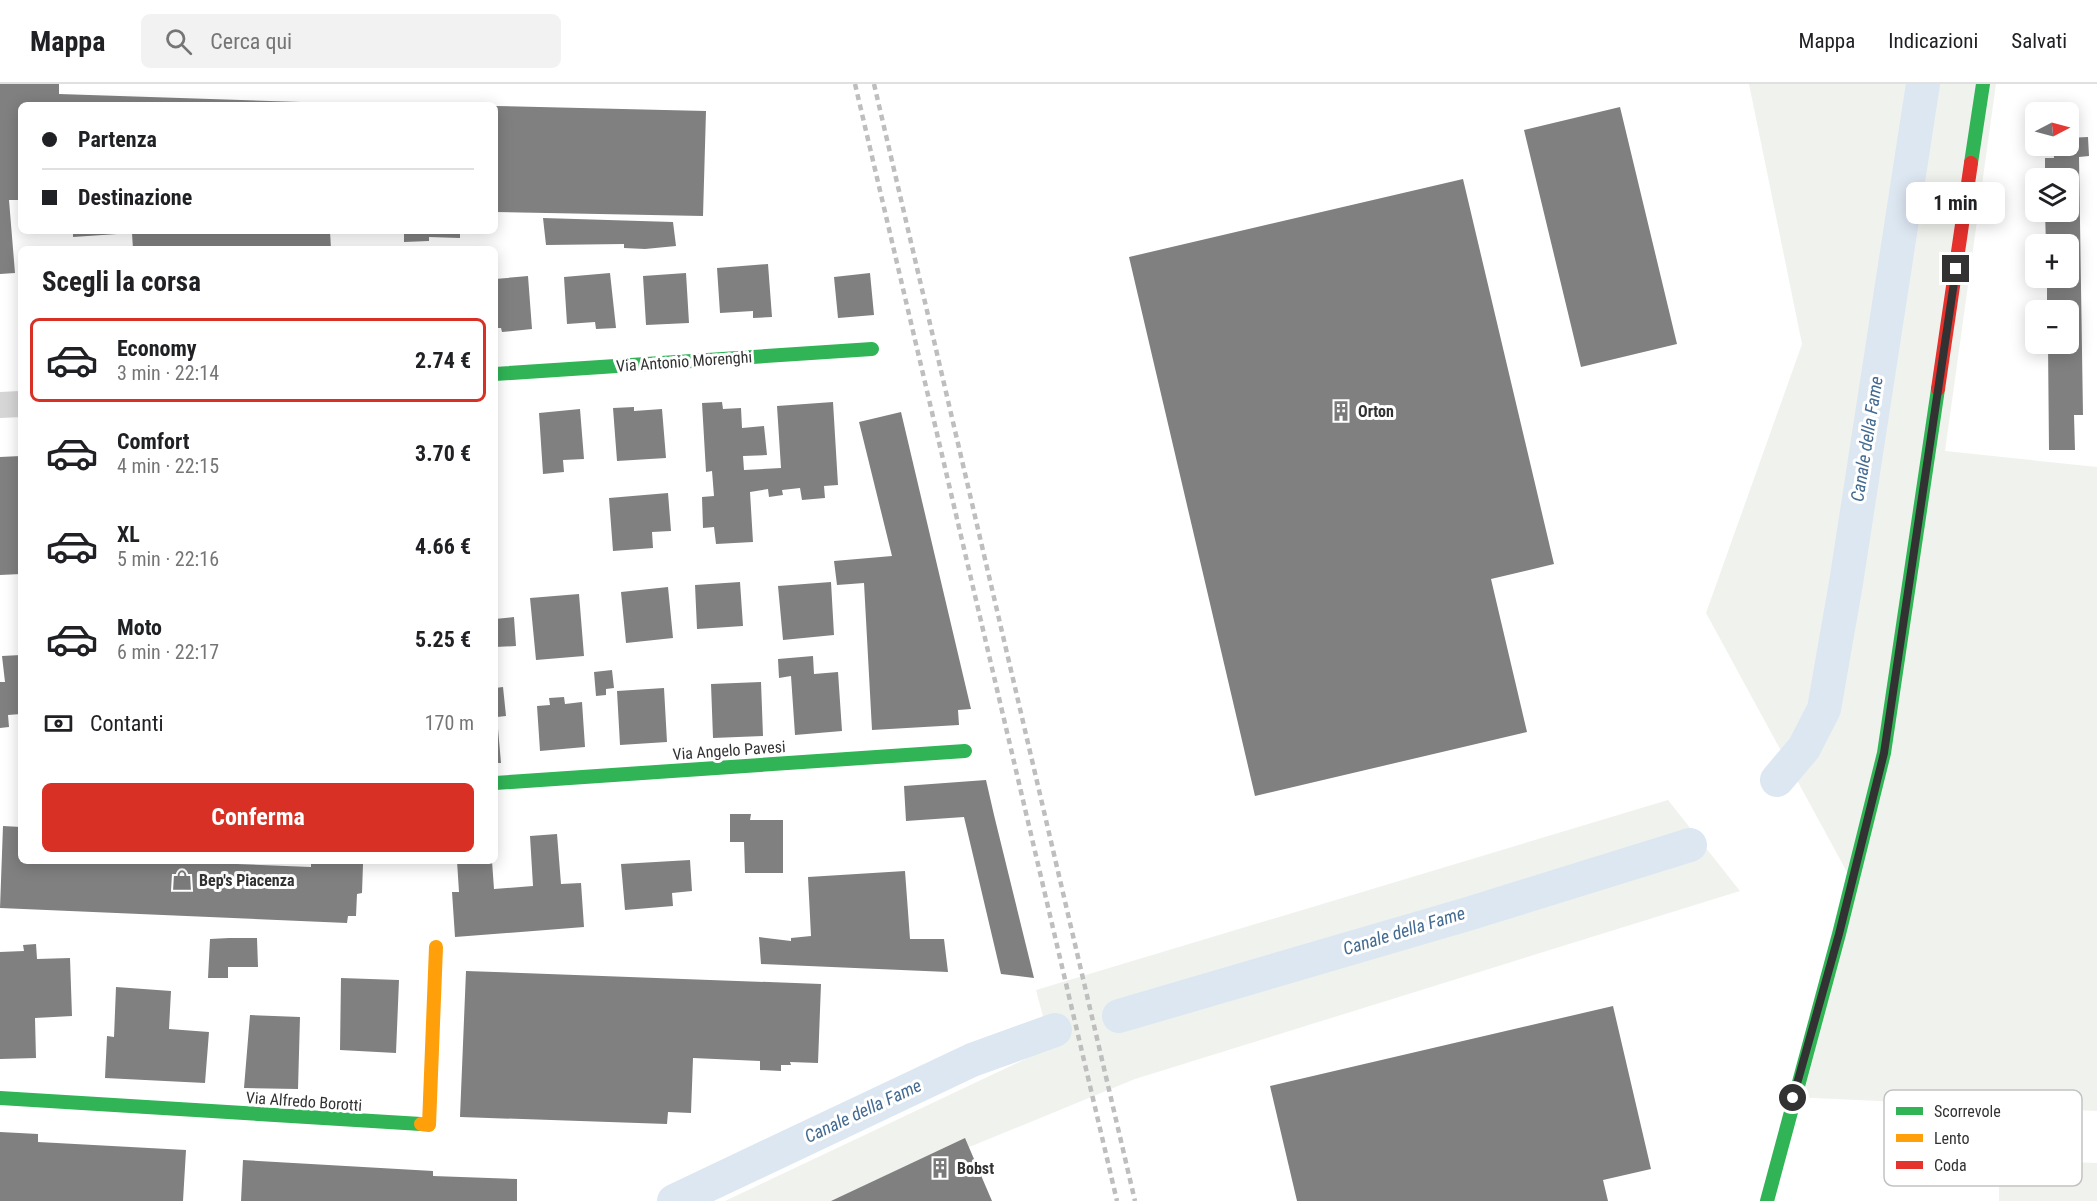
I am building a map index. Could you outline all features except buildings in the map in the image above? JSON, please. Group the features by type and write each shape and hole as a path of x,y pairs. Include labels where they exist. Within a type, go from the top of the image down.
{"street":[{"path":"1767,1201 1884,753 1983,84"},
{"name":"Via Antonio Morenghi","path":"498,374 872,349"},
{"path":"0,405 18,404"},
{"name":"Via Angelo Pavesi","path":"498,783 965,751"},
{"name":"Via Alfredo Borotti","path":"0,1098 429,1125 436,947"}],"shaded area":[{"path":"1749,84 1996,84 1945,451 2097,467 2097,1111 2082,1110 2082,1090 1884,1090 1884,1101 1791,1097 1854,885 1706,613 1802,344"},
{"path":"1668,800 1740,891 1135,1079 838,1201 725,1201 1051,1047 1036,990"},
{"path":"2082,1162 2097,1163 2097,1201 1999,1201 1999,1186 2082,1186"}],"waterway":[{"name":"Canale della Fame","path":"1777,780 1804,748 1824,709 1846,583 1923,84"},
{"name":"Canale della Fame","path":"1119,1016 1471,913 1690,845"},
{"name":"Canale della Fame","path":"674,1201 972,1060 1055,1030"}],"railway":[{"path":"855,84 1117,1201"},
{"path":"874,84 1135,1201"}],"traffic: fast":[{"path":"1971,163 1983,84"},
{"path":"498,374 872,349"},
{"path":"1767,1201 1839,934 1884,753 1938,389"},
{"path":"498,783 965,751"},
{"path":"0,1098 421,1124"}],"traffic: slow":[{"path":"421,1124 429,1125 436,947"}],"traffic: jam":[{"path":"1938,389 1971,163"}],"place":[{"name":"Orton","path":"1341,411"},
{"name":"Bep's Piacenza","path":"182,880"},
{"name":"Bobst","path":"940,1168"}],"route":[{"path":"1793,1098 1839,934 1884,753 1956,269"}]}
